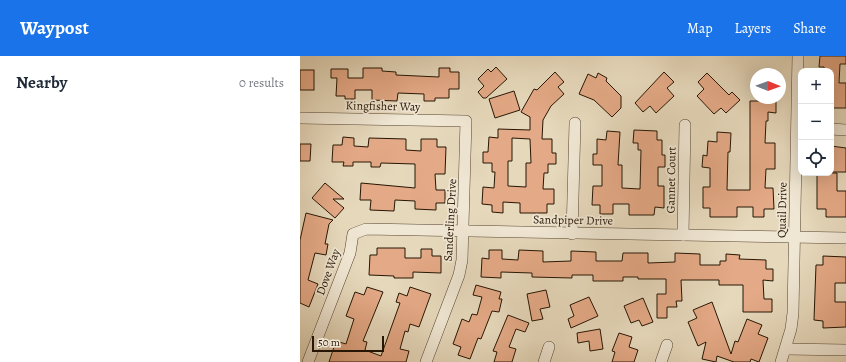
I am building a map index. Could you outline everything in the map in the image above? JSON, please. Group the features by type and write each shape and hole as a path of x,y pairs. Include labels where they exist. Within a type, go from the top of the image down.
{"street":[{"name":"Quail Drive","path":"798,56 799,104"},
{"name":"Kingfisher Way","path":"300,118 466,121"},
{"name":"Sanderling Drive","path":"426,362 459,275 462,260 466,121"},
{"path":"572,234 575,123"},
{"name":"Gannet Court","path":"683,235 685,125"},
{"path":"834,129 846,130"},
{"name":"Quail Drive","path":"781,362 792,329 798,140"},
{"name":"Sandpiper Drive","path":"353,234 366,229 846,238"},
{"name":"Dove Way","path":"308,362 350,253 353,234"},
{"path":"661,362 667,345"},
{"path":"544,362 549,347"},
{"path":"786,349 846,350"}],"building":[{"path":"820,56 846,56 846,64 840,64 839,83 846,83 846,108 834,108 834,68 819,67"},
{"path":"496,67 507,79 486,98 483,98 478,92 484,86 478,79 488,69 491,72"},
{"path":"363,68 382,68 382,71 396,72 396,75 439,77 439,68 450,68 450,72 459,72 459,89 449,89 449,98 435,98 435,101 424,101 424,94 398,93 397,101 372,100 372,90 355,90 355,99 345,99 345,96 336,96 337,78 331,78 331,69 348,69 348,78 363,78"},
{"path":"300,70 314,70 314,90 300,90"},
{"path":"555,72 564,82 558,87 564,94 551,106 543,120 542,139 552,139 552,153 556,153 556,164 548,164 548,173 544,173 543,189 554,189 554,204 547,204 547,213 520,213 520,203 503,202 503,213 492,212 492,205 482,204 483,187 494,188 495,172 492,172 492,163 483,163 483,152 488,152 489,137 498,138 498,129 530,130 530,117 521,112 534,89 537,90","holes":["512,138 530,139 531,163 526,163 526,187 508,186 508,161 512,161"]},
{"path":"664,72 674,82 667,88 674,96 656,113 650,106 643,112 635,103"},
{"path":"598,73 607,78 606,81 621,96 621,108 612,117 594,100 579,94 588,74 596,78"},
{"path":"707,73 729,95 732,92 740,100 726,113 721,108 714,114 697,96 704,89 698,82"},
{"path":"514,91 520,110 495,118 489,99"},
{"path":"750,104 776,104 776,113 768,112 765,143 775,143 775,169 766,169 765,188 773,188 774,209 764,209 764,217 753,217 753,207 737,207 737,217 710,217 710,208 703,208 703,187 710,187 710,168 702,167 703,155 707,156 708,141 717,142 717,132 731,133 730,152 728,152 727,190 750,190"},
{"path":"634,130 657,131 657,140 662,140 662,155 665,155 665,167 658,167 658,186 664,186 664,208 655,207 654,215 629,215 629,204 613,204 613,214 600,214 600,205 592,205 593,186 602,186 602,165 593,165 593,154 597,154 597,139 606,140 607,131 620,132 618,165 622,165 622,188 640,189 641,150 638,150 638,143 633,143"},
{"path":"343,137 354,138 354,146 368,147 369,138 406,139 406,150 421,151 421,139 437,139 437,147 446,147 445,174 435,174 436,190 445,190 445,203 436,203 436,210 415,209 415,201 395,200 394,211 370,210 371,200 360,200 361,183 415,188 415,164 381,163 380,167 371,167 371,162 353,162 353,166 343,166 344,162 332,162 333,145 342,145"},
{"path":"300,144 311,144 310,161 300,161"},
{"path":"834,146 846,148 846,172 834,172"},
{"path":"834,173 837,173 837,191 846,191 846,217 826,217 826,209 817,209 817,176 834,176"},
{"path":"325,183 344,199 333,199 344,208 335,218 312,198"},
{"path":"306,213 333,220 329,224 325,244 328,244 326,255 315,253 308,280 318,284 309,307 300,303 300,240"},
{"path":"377,248 405,248 405,258 421,258 421,249 432,249 432,256 441,256 441,273 413,272 413,278 394,278 394,276 369,275 370,255 377,255"},
{"path":"489,250 502,250 502,259 518,260 519,250 543,251 543,262 571,261 571,251 596,252 596,261 622,261 623,253 648,253 648,263 675,262 675,253 700,254 700,265 720,265 720,261 726,261 726,254 740,255 739,259 766,260 766,269 773,269 773,281 763,280 764,299 772,299 772,312 743,312 743,285 719,285 719,280 681,280 682,301 676,301 677,307 667,307 667,318 657,318 657,294 666,294 666,279 638,279 638,277 623,277 623,281 593,281 593,275 572,275 572,278 532,277 532,273 501,272 501,278 481,277 482,258 489,259"},
{"path":"823,256 846,257 846,283 835,283 835,302 846,302 846,327 823,328 823,321 814,320 816,265 823,265"},
{"path":"476,285 501,292 499,299 502,299 499,312 492,311 481,339 478,338 470,359 458,355 461,347 453,344 462,319 469,322 472,314 477,315 482,297 473,295"},
{"path":"367,287 383,292 363,341 367,342 365,350 381,356 400,303 396,302 399,293 407,296 410,287 431,294 419,327 410,324 408,332 405,331 400,349 409,351 406,362 329,362 336,341 346,344 354,319 346,316 355,292 364,295"},
{"path":"546,290 550,307 540,309 543,319 532,321 527,294"},
{"path":"589,297 598,316 571,328 568,319 574,316 570,305"},
{"path":"643,298 653,322 642,326 639,320 631,323 624,306"},
{"path":"712,302 731,354 735,341 738,342 747,319 762,325 758,334 768,338 759,362 751,359 750,362 734,362 717,356 716,362 702,359 706,342 698,346 688,322 697,318 693,310"},
{"path":"508,315 529,323 525,332 516,329 509,347 516,349 512,362 494,362 497,352 493,351"},
{"path":"600,329 603,349 590,351 589,341 578,343 577,333"},
{"path":"619,333 632,337 629,347 638,350 634,362 612,362 615,352 612,351"}]}
